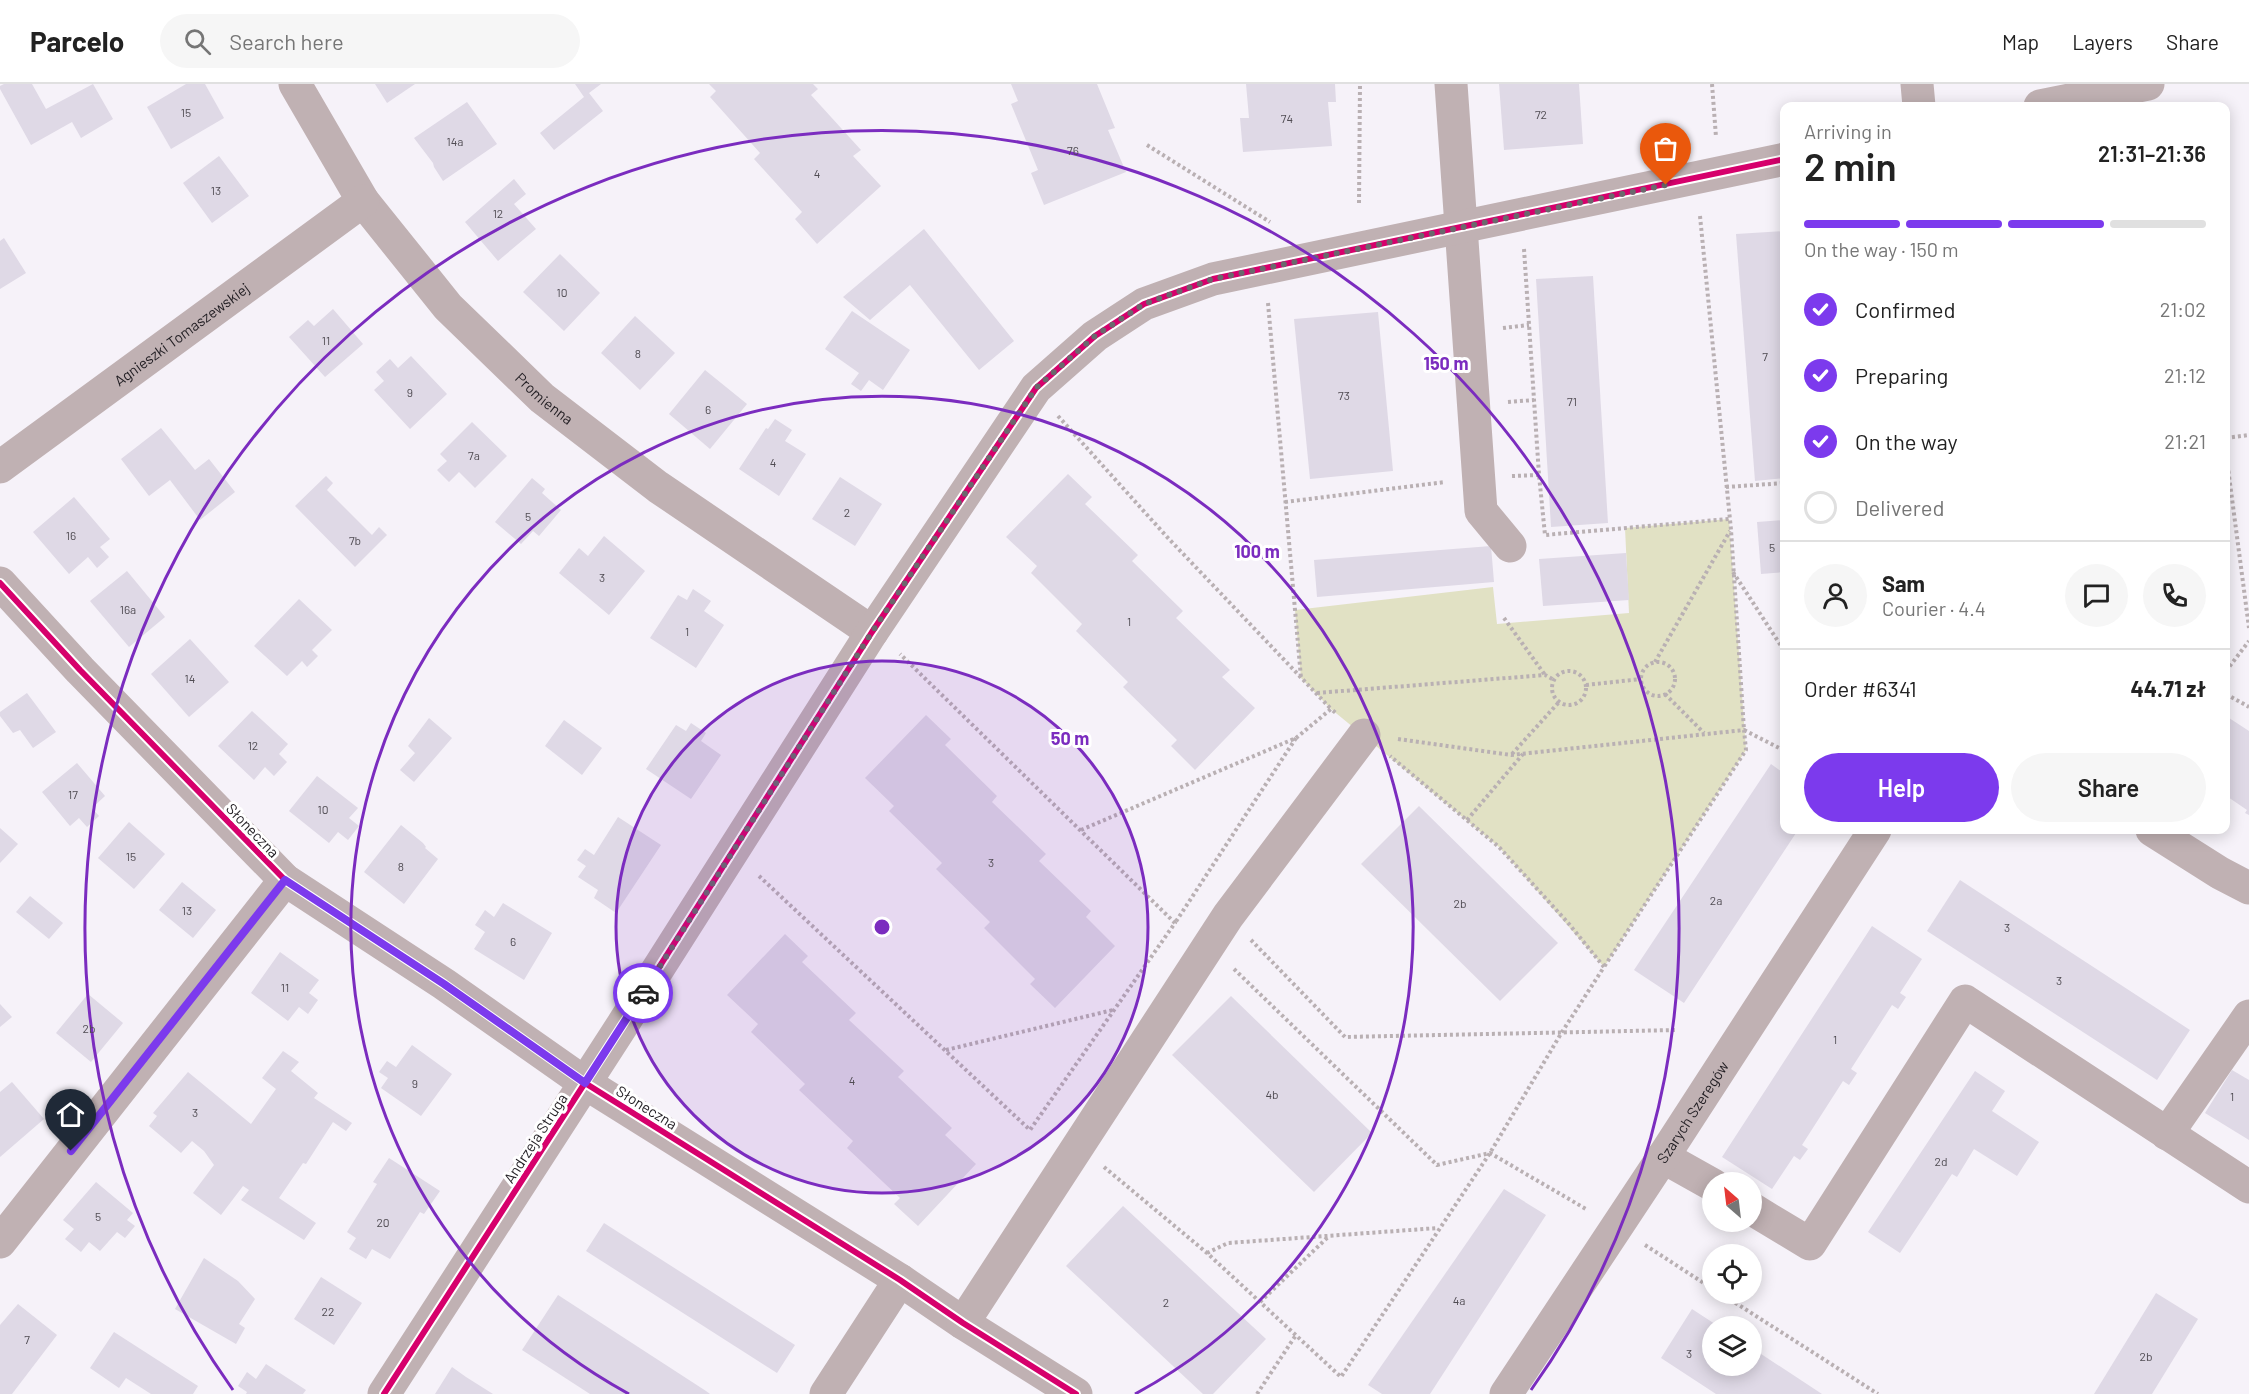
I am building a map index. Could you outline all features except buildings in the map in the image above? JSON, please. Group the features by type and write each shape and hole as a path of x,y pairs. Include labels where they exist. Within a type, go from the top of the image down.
{"street":[{"name":"Promienna","path":"295,84 363,201 448,307 542,398 658,487 884,641"},
{"path":"1451,84 1481,511 1510,546"},
{"path":"1917,84 1919,102"},
{"path":"2060,102 2148,84"},
{"name":"Andrzeja Struga","path":"384,1394 585,1083 884,641 1036,388 1095,336 1144,304 1213,279 1780,160"},
{"name":"Agnieszki Tomaszewskiej","path":"0,467 363,201"},
{"name":"Słoneczna","path":"0,583 80,670 285,880 444,984 585,1083 900,1280 963,1323 1076,1394"},
{"path":"963,1323 1228,916 1364,735"},
{"name":"Szarych Szeregów","path":"1506,1394 1872,834"},
{"path":"2158,834 2220,873 2249,888"},
{"path":"0,1242 285,880"},
{"path":"1762,1215 1810,1244 1965,1001 2249,1187"},
{"path":"2167,1134 2247,1019"},
{"path":"1663,1157 1702,1179"},
{"path":"826,1394 900,1280"}],"path":[{"path":"1359,202 1360,84"},
{"path":"1712,84 1717,144"},
{"path":"1147,145 1270,222"},
{"path":"1078,1146 1207,1253 1341,1377 1490,1153 1562,1032 1746,750 1731,530 1700,216"},
{"path":"1524,248 1545,535 1729,519"},
{"path":"1267,300 1301,678"},
{"path":"1058,416 1168,538 1331,709"},
{"path":"2230,437 2249,435"},
{"path":"1286,502 1479,478 1539,475"},
{"path":"1726,487 1780,483"},
{"path":"2230,483 2249,628"},
{"path":"1655,663 1731,530"},
{"path":"1733,571 1780,644"},
{"path":"1504,618 1545,675 1554,680"},
{"path":"884,641 1175,923"},
{"path":"2230,666 2249,641"},
{"path":"1655,663 1668,664 1674,673 1674,684 1665,694 1657,696 1647,692 1641,679 1647,666 1655,663"},
{"path":"1562,672 1573,672 1582,678 1586,685 1582,698 1568,705 1559,702 1552,690 1554,680 1562,672"},
{"path":"1316,693 1545,675"},
{"path":"1586,685 1641,679"},
{"path":"1665,694 1704,734"},
{"path":"2230,695 2249,707"},
{"path":"1511,755 1559,702"},
{"path":"1364,735 1511,755 1744,730 1780,748"},
{"path":"1364,735 1499,847 1569,924 1604,967"},
{"path":"756,873 1030,1130 1175,923 1296,738 1080,831"},
{"path":"1467,820 1523,754"},
{"path":"1228,916 1346,1037 1677,1030"},
{"path":"1210,945 1437,1165 1490,1153 1590,1211"},
{"path":"945,1051 1114,1010"},
{"path":"1207,1253 1228,1243 1439,1228"},
{"path":"1260,1302 1328,1236"},
{"path":"1644,1244 1702,1282"},
{"path":"1737,1304 1878,1394"},
{"path":"1257,1394 1296,1335"}],"green space":[{"path":"1729,519 1746,750 1604,967 1499,847 1331,709 1301,678 1295,610 1493,587 1497,624 1629,613 1625,528"}],"cycle path":[{"path":"384,1394 872,632 1036,388 1095,336 1144,304 1213,279 1780,160"},
{"path":"0,583 80,670 285,880 444,984 585,1083 900,1280 963,1323 1076,1394"}],"way so far":[{"path":"643,993 872,632 1036,388 1095,336 1144,304 1213,279 1666,185"}],"route":[{"path":"71,1151 285,880 444,984 585,1083 643,993"}]}
